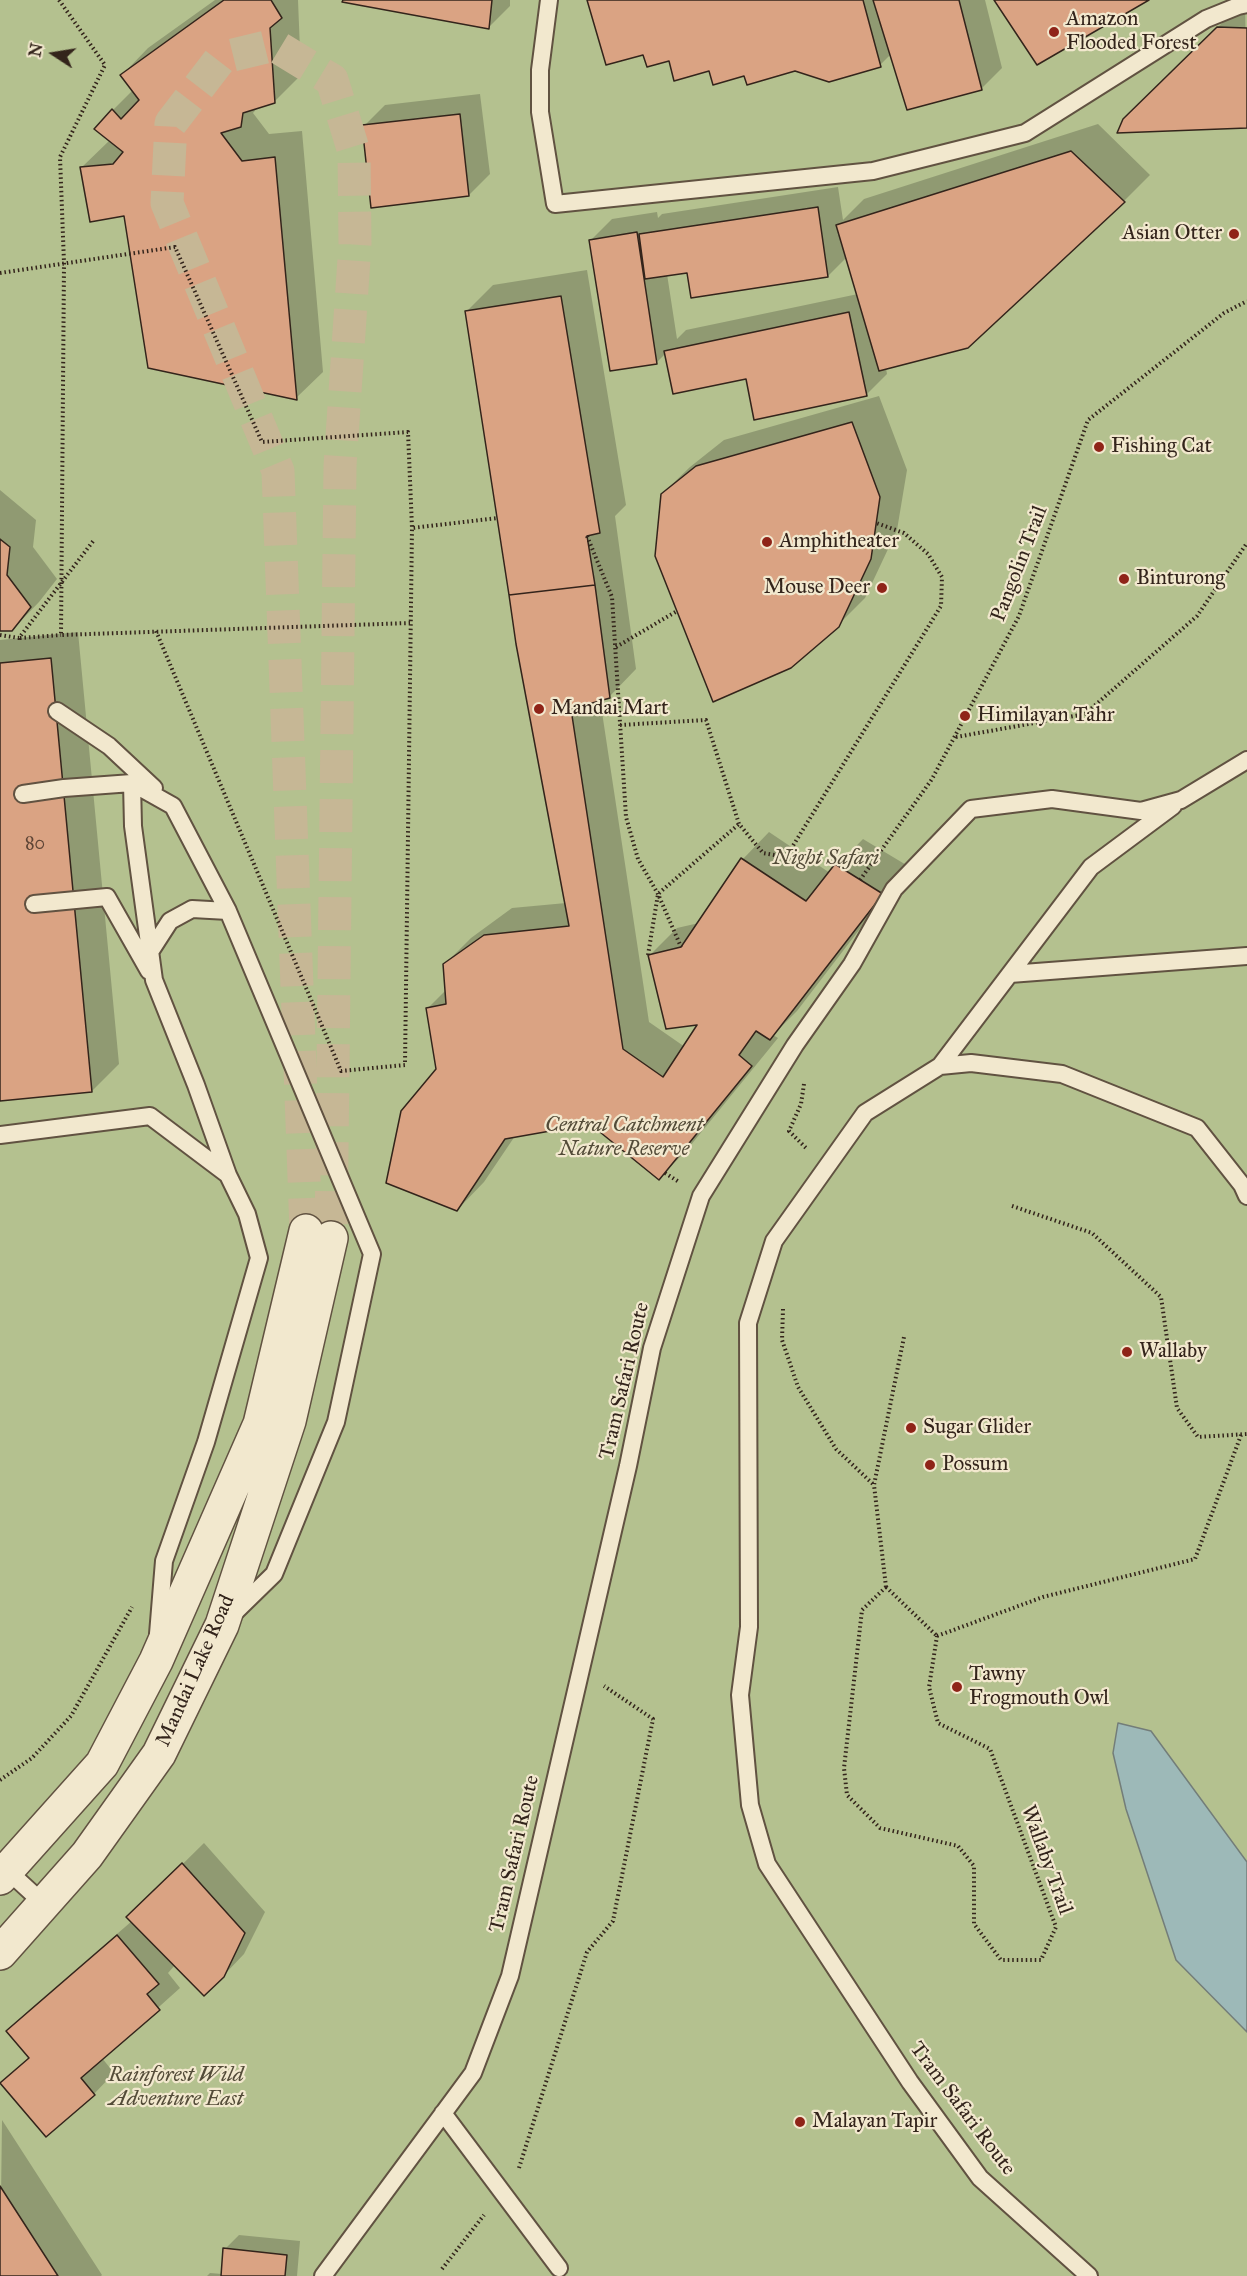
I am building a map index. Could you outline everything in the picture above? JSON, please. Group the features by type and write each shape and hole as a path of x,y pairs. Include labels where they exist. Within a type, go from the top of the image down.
{"street":[{"name":"Mandai Lake Road","path":"0,1953 87,1855 159,1754 222,1625 289,1420 318,1235 260,1424 156,1661 102,1764 4,1874"}],"lane":[{"path":"549,0 540,70 540,112 555,204 873,171 1025,133 1206,19 1247,4"},
{"path":"57,711 109,746 173,806 228,911 372,1254 336,1422 274,1574 222,1625"},
{"name":"Tram Safari Route","path":"323,2276 473,2073 510,1976 628,1466 652,1348 701,1196 795,1045 852,964 894,889 971,809 1052,799 1141,811 1180,800 1247,760"},
{"path":"23,794 64,788 132,783 173,806"},
{"path":"132,783 134,826 154,980"},
{"path":"940,1066 1091,867 1180,800"},
{"path":"34,904 107,897 154,980 196,1085 228,1175 248,1214 259,1258 206,1442 164,1560 156,1661"},
{"path":"150,952 170,921 192,909 228,911"},
{"path":"1010,974 1247,956"},
{"name":"Tram Safari Route","path":"1089,2276 980,2178 910,2082 767,1864 750,1805 740,1695 749,1627 748,1323 774,1241 865,1113 940,1066 971,1063 1062,1074 1197,1128 1242,1185 1247,1196"},
{"path":"0,1135 150,1116 228,1175"},
{"path":"4,1874 44,1904"},
{"path":"443,2114 559,2268"}],"path":[{"path":"59,0 105,65 60,157 64,263 61,635"},
{"path":"0,273 175,247 261,442 408,432 412,528 405,1065 341,1071 156,631"},
{"name":"Pangolin Trail","path":"860,880 932,779 1019,616 1088,420 1224,313 1247,301"},
{"path":"412,528 498,518"},
{"path":"620,725 706,720 739,824 763,853 786,856 941,606 942,577 928,554 904,533 876,523"},
{"path":"587,536 612,597 626,817 639,859 658,894 681,947"},
{"path":"19,638 94,540"},
{"path":"955,737 1085,714 1197,616 1247,543"},
{"path":"616,648 677,611"},
{"path":"0,636 19,638 410,623"},
{"path":"648,955 658,894 739,824"},
{"path":"789,1131 825,1167"},
{"path":"904,1337 874,1485 886,1587 937,1636 1043,1597 1194,1560 1244,1434 1198,1437 1177,1408 1161,1297 1092,1233 1012,1206"},
{"path":"783,1308 782,1340 798,1387 836,1449 874,1485"},
{"name":"Wallaby Trail","path":"886,1587 862,1610 844,1768 847,1795 880,1828 958,1846 974,1866 974,1924 1001,1960 1041,1960 1056,1927 990,1749 938,1723 929,1687 937,1636"},
{"path":"0,1780 32,1758 71,1716 137,1598"}],"green space":[{"name":"Central Catchment Nature Reserve","path":"0,0 1247,0 1247,2276 0,2276"}],"water":[{"path":"1118,1723 1151,1731 1247,1862 1247,2032 1176,1960 1126,1809 1113,1753"}],"building":[{"path":"224,0 271,0 282,18 270,28 275,103 243,113 241,127 221,133 242,161 275,157 297,400 148,368 124,216 90,222 80,167 113,164 123,152 94,129 112,109 121,119 139,100 120,75"},
{"path":"343,0 492,0 489,29 342,2"},
{"path":"587,0 863,0 881,67 829,82 795,71 747,85 744,76 713,85 709,71 674,81 669,61 647,67 643,55 606,65"},
{"path":"873,0 959,0 982,90 907,110"},
{"name":"Amazon Flooded Forest","path":"994,0 1149,0 1037,65"},
{"path":"1217,27 1247,28 1247,128 1117,133 1123,119"},
{"path":"460,114 469,196 371,208 362,125"},
{"path":"1071,151 1125,202 968,348 879,371 836,225"},
{"path":"818,207 828,277 691,298 687,273 645,279 639,234"},
{"path":"637,232 657,364 610,371 589,240"},
{"path":"561,296 600,533 587,536 595,585 509,595 465,311"},
{"path":"849,312 867,396 754,420 746,379 673,394 664,351"},
{"path":"852,422 880,497 871,559 839,627 791,668 713,702 655,556 661,494 696,466"},
{"path":"0,539 10,547 7,575 31,607 12,631 0,631"},
{"path":"595,585 610,698 571,709 623,1049 663,1077 697,1025 666,1029 648,955 681,947 741,858 806,901 835,864 883,894 770,1040 756,1031 739,1055 752,1066 659,1180 590,1124 505,1139 457,1211 386,1183 401,1111 436,1069 426,1008 446,1004 443,964 484,935 569,926 516,644 509,595"},
{"path":"51,658 92,1092 0,1101 0,663"},
{"path":"182,1863 245,1933 224,1977 204,1996 126,1917"},
{"path":"117,1935 159,1984 147,1994 160,2010 81,2078 95,2095 46,2137 0,2083 29,2058 6,2031"},
{"path":"0,2186 58,2276 0,2276"},
{"path":"223,2248 287,2255 285,2276 221,2276"}],"tunnel":[{"path":"306,1231 278,471 167,203 171,123 221,58 274,45 332,80 354,152 355,244 340,466 331,1238"}],"place":[{"name":"Amazon Flooded Forest","path":"1054,32"},
{"name":"Asian Otter","path":"1234,234"},
{"name":"Fishing Cat","path":"1099,447"},
{"name":"Amphitheater","path":"767,542"},
{"name":"Binturong","path":"1124,579"},
{"name":"Mouse Deer","path":"882,588"},
{"name":"Mandai Mart","path":"539,709"},
{"name":"Himilayan Tahr","path":"965,716"},
{"name":"Wallaby","path":"1127,1352"},
{"name":"Sugar Glider","path":"911,1428"},
{"name":"Possum","path":"930,1465"},
{"name":"Tawny Frogmouth Owl","path":"957,1687"},
{"name":"Malayan Tapir","path":"800,2122"}],"park label":[{"name":"Night Safari","path":"826,859"},
{"name":"Rainforest Wild Adventure East","path":"176,2088"}]}
